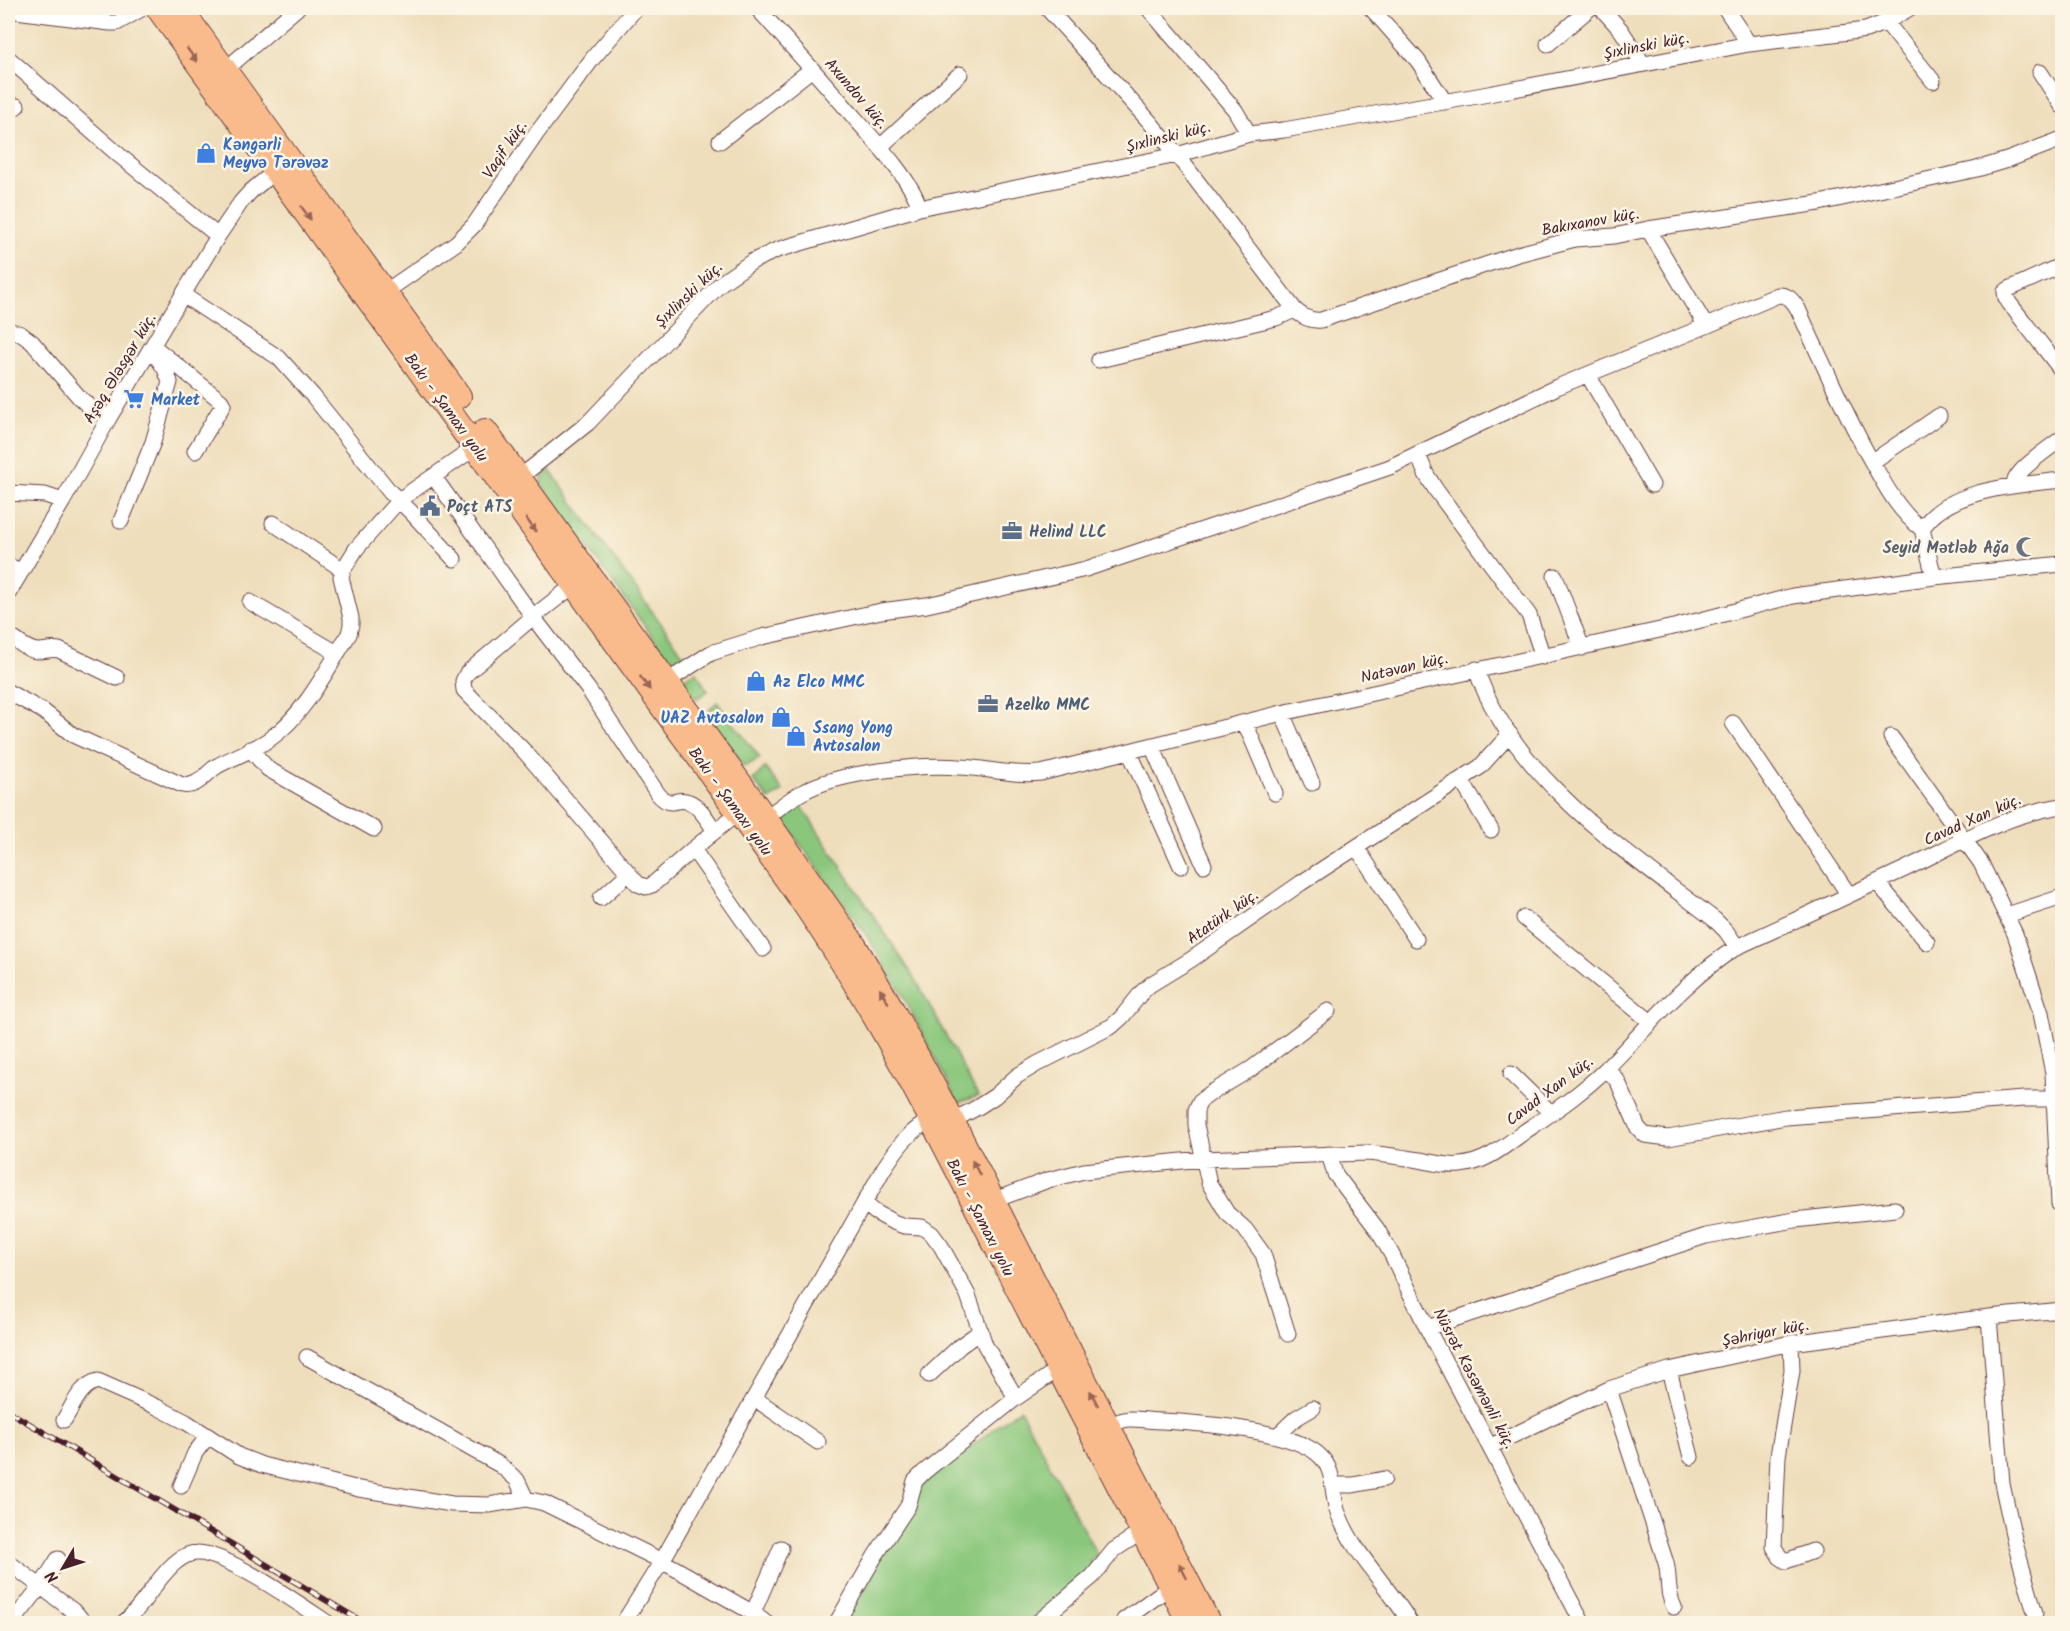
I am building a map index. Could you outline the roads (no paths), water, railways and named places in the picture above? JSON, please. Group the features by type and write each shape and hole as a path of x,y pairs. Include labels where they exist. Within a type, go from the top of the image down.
{"highway":[{"name":"Bakı - Şamaxı yolu","path":"158,8 739,812 839,954 992,1201 1209,1623"},
{"name":"Bakı - Şamaxı yolu","path":"180,8 765,818 854,945 889,1004 1060,1368 1190,1623"}],"street":[{"path":"8,10 110,23 119,14 143,8"},
{"path":"225,70 297,8"},
{"name":"Vaqif küç.","path":"385,292 456,243 474,225 565,95 636,8"},
{"name":"Axundov küç.","path":"757,8 880,147 912,190 918,200 919,208"},
{"path":"1047,8 1177,155 1294,310 1276,318 1099,360"},
{"path":"1148,8 1235,110 1249,134"},
{"path":"1371,8 1418,61 1444,102"},
{"path":"1548,44 1590,8"},
{"path":"1601,8 1621,30 1643,64"},
{"path":"1725,8 1749,44"},
{"name":"Şıxlinski küç.","path":"519,478 588,423 721,283 753,261 777,250 919,208 1177,155 1249,134 1444,102 1749,44 1866,30 1910,8"},
{"path":"1886,22 1933,81"},
{"path":"8,57 111,148 218,236"},
{"path":"720,141 812,69"},
{"path":"2040,72 2062,106"},
{"path":"880,147 960,74"},
{"name":"Bakıxanov küç.","path":"1294,310 1313,321 1321,320 1518,254 1575,239 1614,236 1819,203 2007,160 2062,139"},
{"name":"Aşəq Ələsgər küç.","path":"8,594 15,568 63,501 109,418 218,236 241,202 276,171"},
{"path":"1648,229 1706,326"},
{"path":"2062,265 2005,292 2010,304 2062,371"},
{"path":"183,295 279,358 313,396 378,478 454,559"},
{"path":"666,682 711,653 753,640 881,610 938,603 1086,569 1390,467 1557,387 1778,295 1791,298 1798,309 1848,419 1872,462 1904,513 1922,529 1934,577"},
{"path":"8,330 21,334 32,342 79,397 91,408 109,418"},
{"path":"152,348 224,405 195,451"},
{"path":"121,521 153,442 170,382 152,348"},
{"path":"1588,375 1652,485"},
{"path":"1872,462 1939,416"},
{"path":"2014,484 2014,479 2022,470 2062,438"},
{"path":"8,692 43,711 73,735 182,785 195,784 213,769 271,738 297,715 349,634 351,626 341,583 343,570 356,549 399,500 476,447"},
{"path":"1418,455 1436,490 1529,615 1544,657"},
{"path":"434,477 533,617 588,689 664,801 671,803 686,800 695,805 715,831"},
{"path":"1922,529 1936,512 1980,493 2014,484 2062,480"},
{"path":"8,493 45,495 63,501"},
{"path":"273,524 343,570"},
{"name":"Natəvan küç.","path":"765,818 802,792 841,778 919,767 944,766 1025,775 1070,767 1282,713 1678,626 1793,596 1934,577 2062,564"},
{"path":"1556,576 1582,648"},
{"path":"574,585 467,674 463,681 464,690 525,752 638,884 646,888 739,812"},
{"path":"250,602 337,653"},
{"path":"8,635 33,650 51,648 59,650 117,678"},
{"path":"1476,669 1484,691 1510,734 1556,791 1617,845 1715,920 1737,947"},
{"path":"1282,713 1312,783"},
{"path":"1245,723 1275,793"},
{"path":"1733,723 1849,895"},
{"name":"Atatürk küç.","path":"625,1620 662,1561 864,1203 901,1142 911,1132 995,1096 1017,1076 1037,1064 1112,1026 1151,984 1480,767 1510,734"},
{"path":"1891,737 1980,863 2015,934 2041,1013 2059,1100 2059,1204"},
{"path":"1152,746 1204,865"},
{"path":"250,749 268,770 374,829"},
{"path":"1129,751 1181,866"},
{"path":"1461,780 1491,830"},
{"name":"Cavad Xan küç.","path":"992,1201 1067,1174 1132,1165 1365,1153 1460,1165 1482,1159 1500,1150 1572,1099 1607,1068 1702,972 1737,947 1999,823 2024,814 2062,806"},
{"path":"1357,848 1416,939"},
{"path":"693,849 763,949"},
{"path":"601,898 629,873"},
{"path":"1877,882 1927,942"},
{"path":"2007,915 2062,897"},
{"path":"1524,918 1651,1022"},
{"path":"1288,1335 1263,1254 1254,1240 1227,1213 1209,1183 1202,1160 1196,1110 1200,1101 1251,1069 1328,1011"},
{"path":"1607,1068 1618,1083 1638,1128 1645,1135 1654,1138 1668,1138 1786,1117 2024,1099 2059,1100"},
{"path":"1511,1074 1551,1113"},
{"name":"Nüsrət Kəsəmənli küç.","path":"1329,1154 1335,1174 1377,1229 1583,1623"},
{"path":"864,1203 893,1222 904,1226 922,1227 932,1234 968,1294 992,1360 1016,1398"},
{"path":"1427,1328 1706,1236 1795,1220 1895,1209"},
{"name":"Şəhriyar küç.","path":"1491,1446 1609,1389 1670,1370 1791,1343 1989,1317 2062,1310"},
{"path":"1989,1317 2002,1483 2015,1543 2035,1613"},
{"path":"928,1375 960,1346 981,1331"},
{"path":"1791,1343 1792,1371 1778,1456 1774,1547 1780,1557 1786,1561 1813,1551"},
{"path":"307,1358 500,1465 517,1480 526,1499"},
{"path":"837,1623 875,1556 908,1506 915,1481 1016,1398 1060,1368"},
{"path":"1670,1370 1691,1457"},
{"path":"64,1420 82,1390 90,1383 98,1381 157,1407 239,1456 262,1465 386,1494 469,1505 489,1505 526,1499 544,1503 662,1561 767,1623"},
{"path":"1609,1389 1666,1563 1669,1574 1668,1592 1674,1607"},
{"path":"754,1398 818,1442"},
{"path":"1277,1436 1296,1418 1313,1408"},
{"path":"1108,1426 1129,1419 1193,1423 1277,1436 1308,1447 1320,1455 1326,1464 1333,1485 1336,1510 1346,1533 1411,1623"},
{"path":"181,1486 195,1453 208,1436"},
{"path":"1333,1485 1353,1485 1384,1479"},
{"path":"1035,1623 1092,1577 1114,1550 1143,1531"},
{"path":"753,1613 781,1548"},
{"path":"122,1623 133,1615 173,1564 188,1555 197,1553 232,1563 329,1623"},
{"path":"11,1623 41,1586 58,1559"},
{"path":"8,1562 76,1613 85,1623"},
{"path":"1123,1623 1171,1586"}],"railway":[{"path":"8,1411 366,1624"}],"place":[{"name":"Kəngərli Meyvə Tərəvəz","path":"206,153"},
{"name":"Market","path":"134,399"},
{"name":"Poçt ATS","path":"430,506"},
{"name":"Helind LLC","path":"1012,531"},
{"name":"Seyid Mətləb Ağa","path":"2026,547"},
{"name":"Az Elco MMC","path":"756,681"},
{"name":"Azelko MMC","path":"988,704"},
{"name":"UAZ Avtosalon","path":"781,717"},
{"name":"Ssang Yong Avtosalon","path":"796,736"}]}
